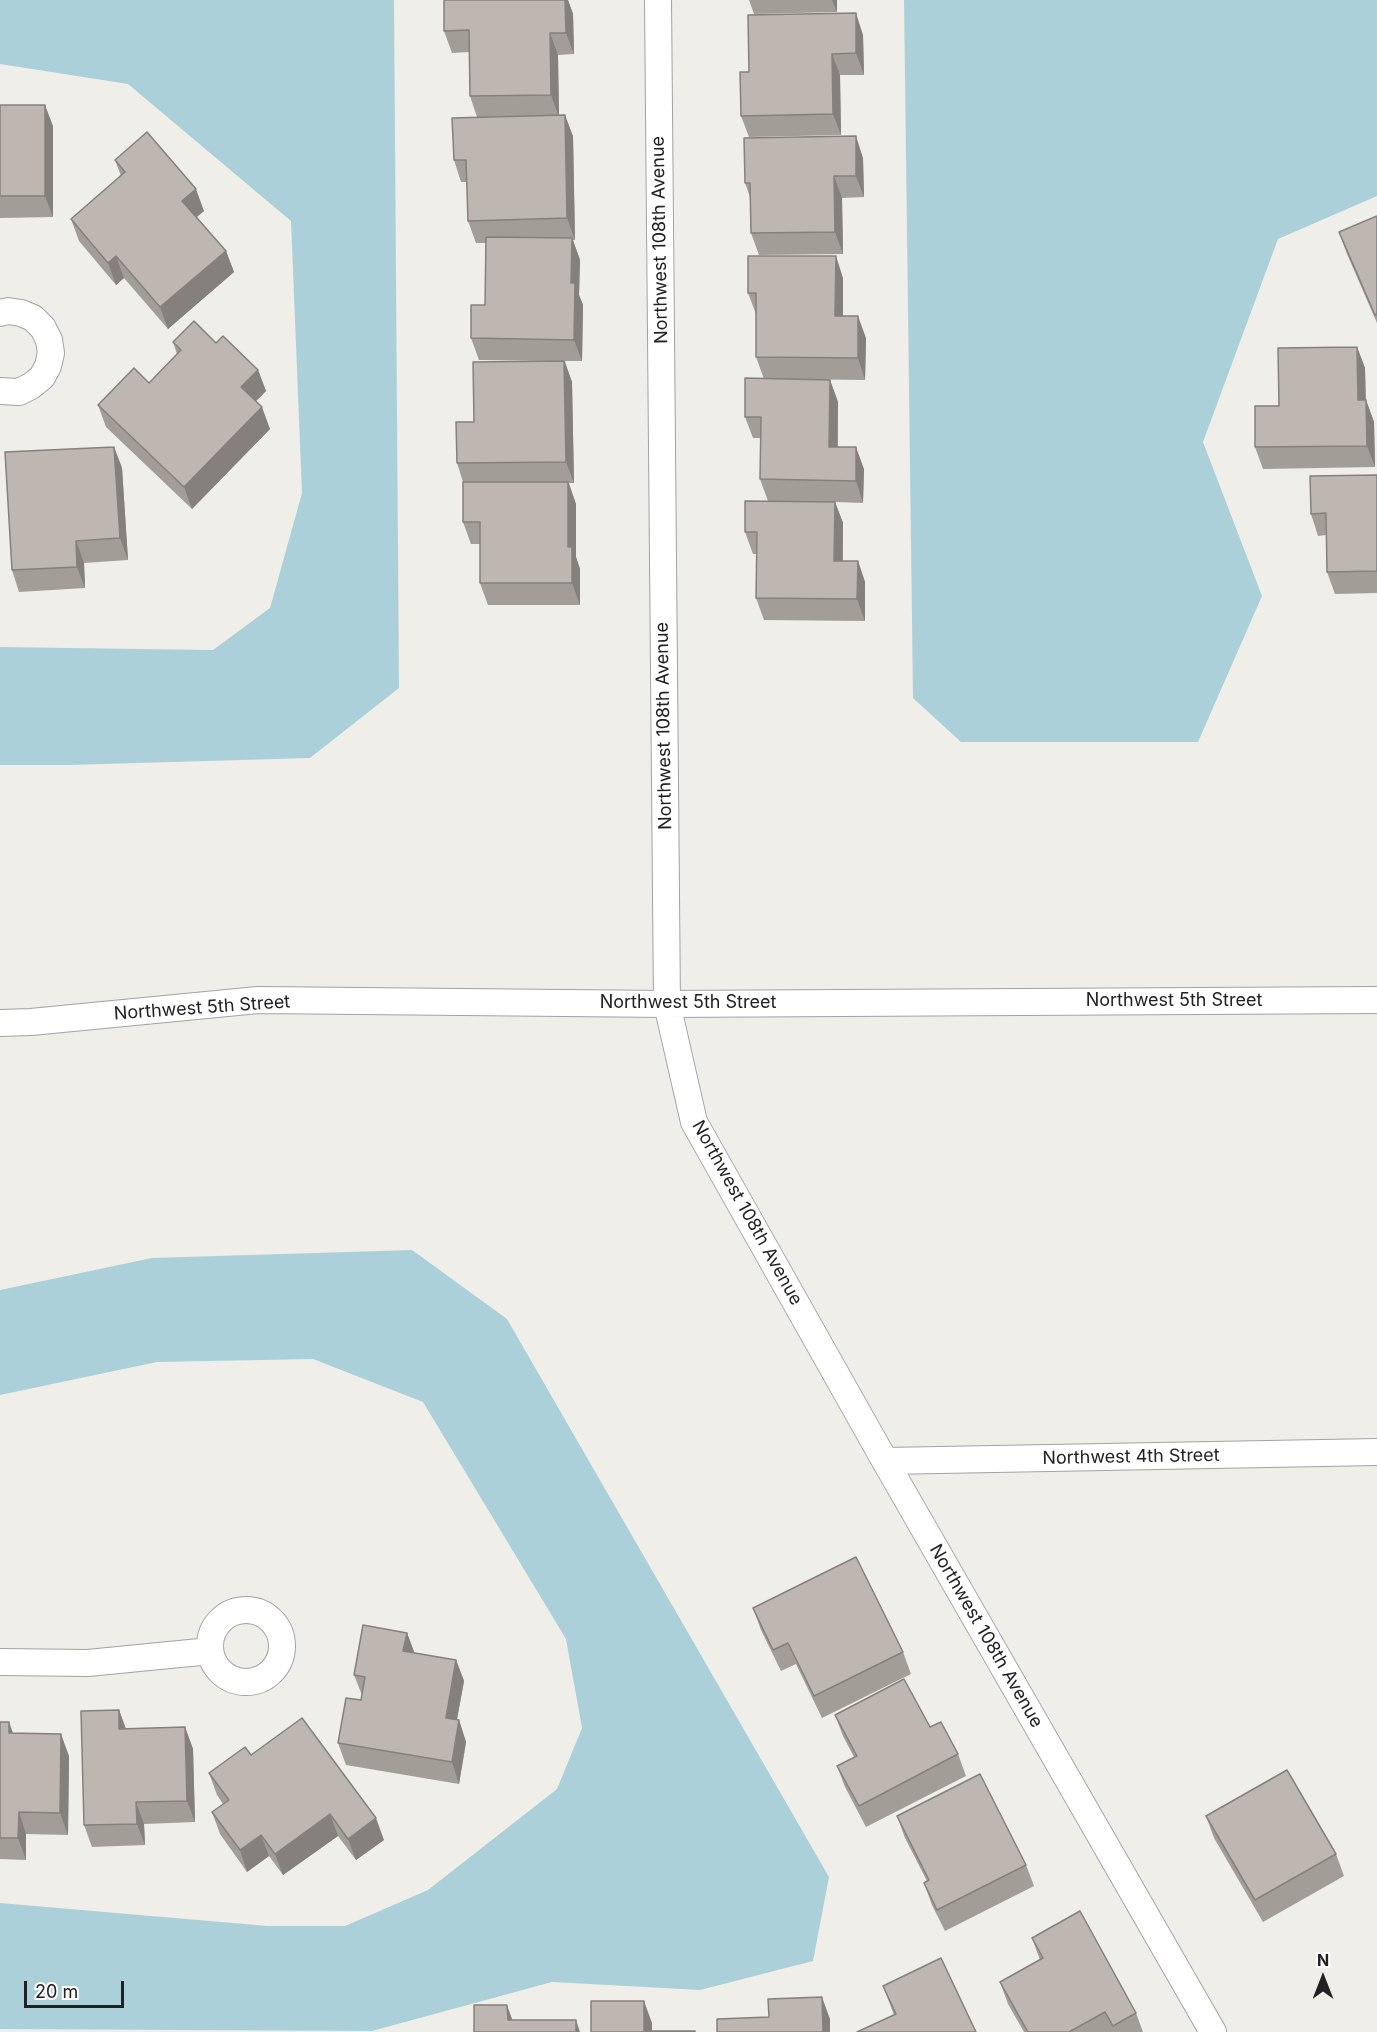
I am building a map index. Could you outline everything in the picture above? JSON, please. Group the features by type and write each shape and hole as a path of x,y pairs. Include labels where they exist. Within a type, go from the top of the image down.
{"street":[{"name":"Northwest 108th Avenue","path":"658,0 667,1004 694,1122 885,1461 1213,2032"},
{"path":"0,313 8,311 33,318 43,328 49,340 51,353 42,377 32,386 19,392 0,391"},
{"name":"Northwest 5th Street","path":"0,1023 32,1022 258,1000 667,1004 1377,1000"},
{"name":"Northwest 4th Street","path":"885,1461 1377,1452"},
{"path":"0,1662 88,1663 210,1651"}],"water":[{"path":"0,0 394,0 399,688 310,758 0,765 0,647 213,650 270,608 302,493 291,221 128,84 0,64"},
{"path":"904,0 1377,0 1377,196 1278,239 1203,442 1262,596 1198,742 961,742 913,698"},
{"path":"412,1250 507,1319 829,1877 813,1961 700,1990 552,1982 372,2031 0,2029 0,1903 268,1926 345,1926 428,1890 557,1789 582,1728 566,1639 423,1402 313,1359 157,1362 0,1395 0,1290 152,1258"}],"building":[{"path":"444,0 565,0 566,33 550,33 551,95 470,96 469,30 444,31"},
{"path":"856,13 856,53 832,54 833,114 741,116 740,72 749,72 748,15"},
{"path":"0,105 45,105 45,196 0,196"},
{"path":"565,115 567,218 468,221 466,160 454,160 452,118"},
{"path":"147,132 196,189 182,201 226,251 160,307 116,256 108,263 71,219 125,172 115,160"},
{"path":"856,136 856,176 834,176 835,232 751,233 750,183 745,183 744,138"},
{"path":"1377,216 1377,314 1375,315 1339,232"},
{"path":"486,237 572,238 571,283 575,283 574,340 471,338 471,305 485,305"},
{"path":"748,256 836,256 835,316 858,316 858,358 756,357 756,293 748,293"},
{"path":"194,321 216,343 223,336 258,370 241,387 262,407 184,487 98,405 134,368 149,383 181,350 173,342"},
{"path":"1357,347 1358,400 1366,400 1367,446 1255,447 1255,406 1279,406 1278,348"},
{"path":"564,361 566,462 457,463 456,422 474,422 473,362"},
{"path":"745,378 830,380 829,447 856,447 856,481 760,479 761,417 745,417"},
{"path":"114,447 120,538 76,541 77,567 12,570 5,452"},
{"path":"1377,475 1377,571 1327,572 1326,513 1311,514 1310,476"},
{"path":"463,482 568,482 568,547 572,547 572,583 480,583 480,522 463,522"},
{"path":"745,501 835,502 834,561 858,561 857,599 756,598 757,532 745,532"},
{"path":"856,1557 903,1652 814,1696 788,1643 773,1650 753,1608"},
{"path":"363,1625 407,1633 403,1651 456,1660 446,1718 459,1720 452,1762 338,1743 346,1698 361,1700 365,1677 354,1675"},
{"path":"904,1679 930,1727 941,1722 958,1754 859,1806 837,1766 857,1756 835,1715"},
{"path":"119,1710 119,1729 185,1727 187,1801 136,1802 137,1824 84,1825 81,1711"},
{"path":"302,1718 376,1818 348,1839 330,1814 275,1854 261,1835 240,1850 212,1812 229,1800 209,1773 245,1747 251,1755"},
{"path":"0,1722 9,1722 9,1733 61,1734 60,1813 19,1812 18,1838 0,1838"},
{"path":"1287,1770 1336,1854 1255,1900 1206,1816"},
{"path":"980,1774 1026,1865 937,1910 924,1883 929,1880 897,1816"},
{"path":"1080,1911 1136,2013 1113,2026 1105,2012 1069,2032 1028,2032 1000,1982 1043,1958 1032,1938"},
{"path":"941,1958 976,2032 857,2032 896,2014 883,1986"},
{"path":"822,1997 823,2032 717,2032 717,2019 769,2017 768,1999"},
{"path":"591,2001 644,2001 644,2031 695,2032 591,2032"},
{"path":"474,2005 507,2005 508,2020 576,2020 576,2032 474,2032"}]}
